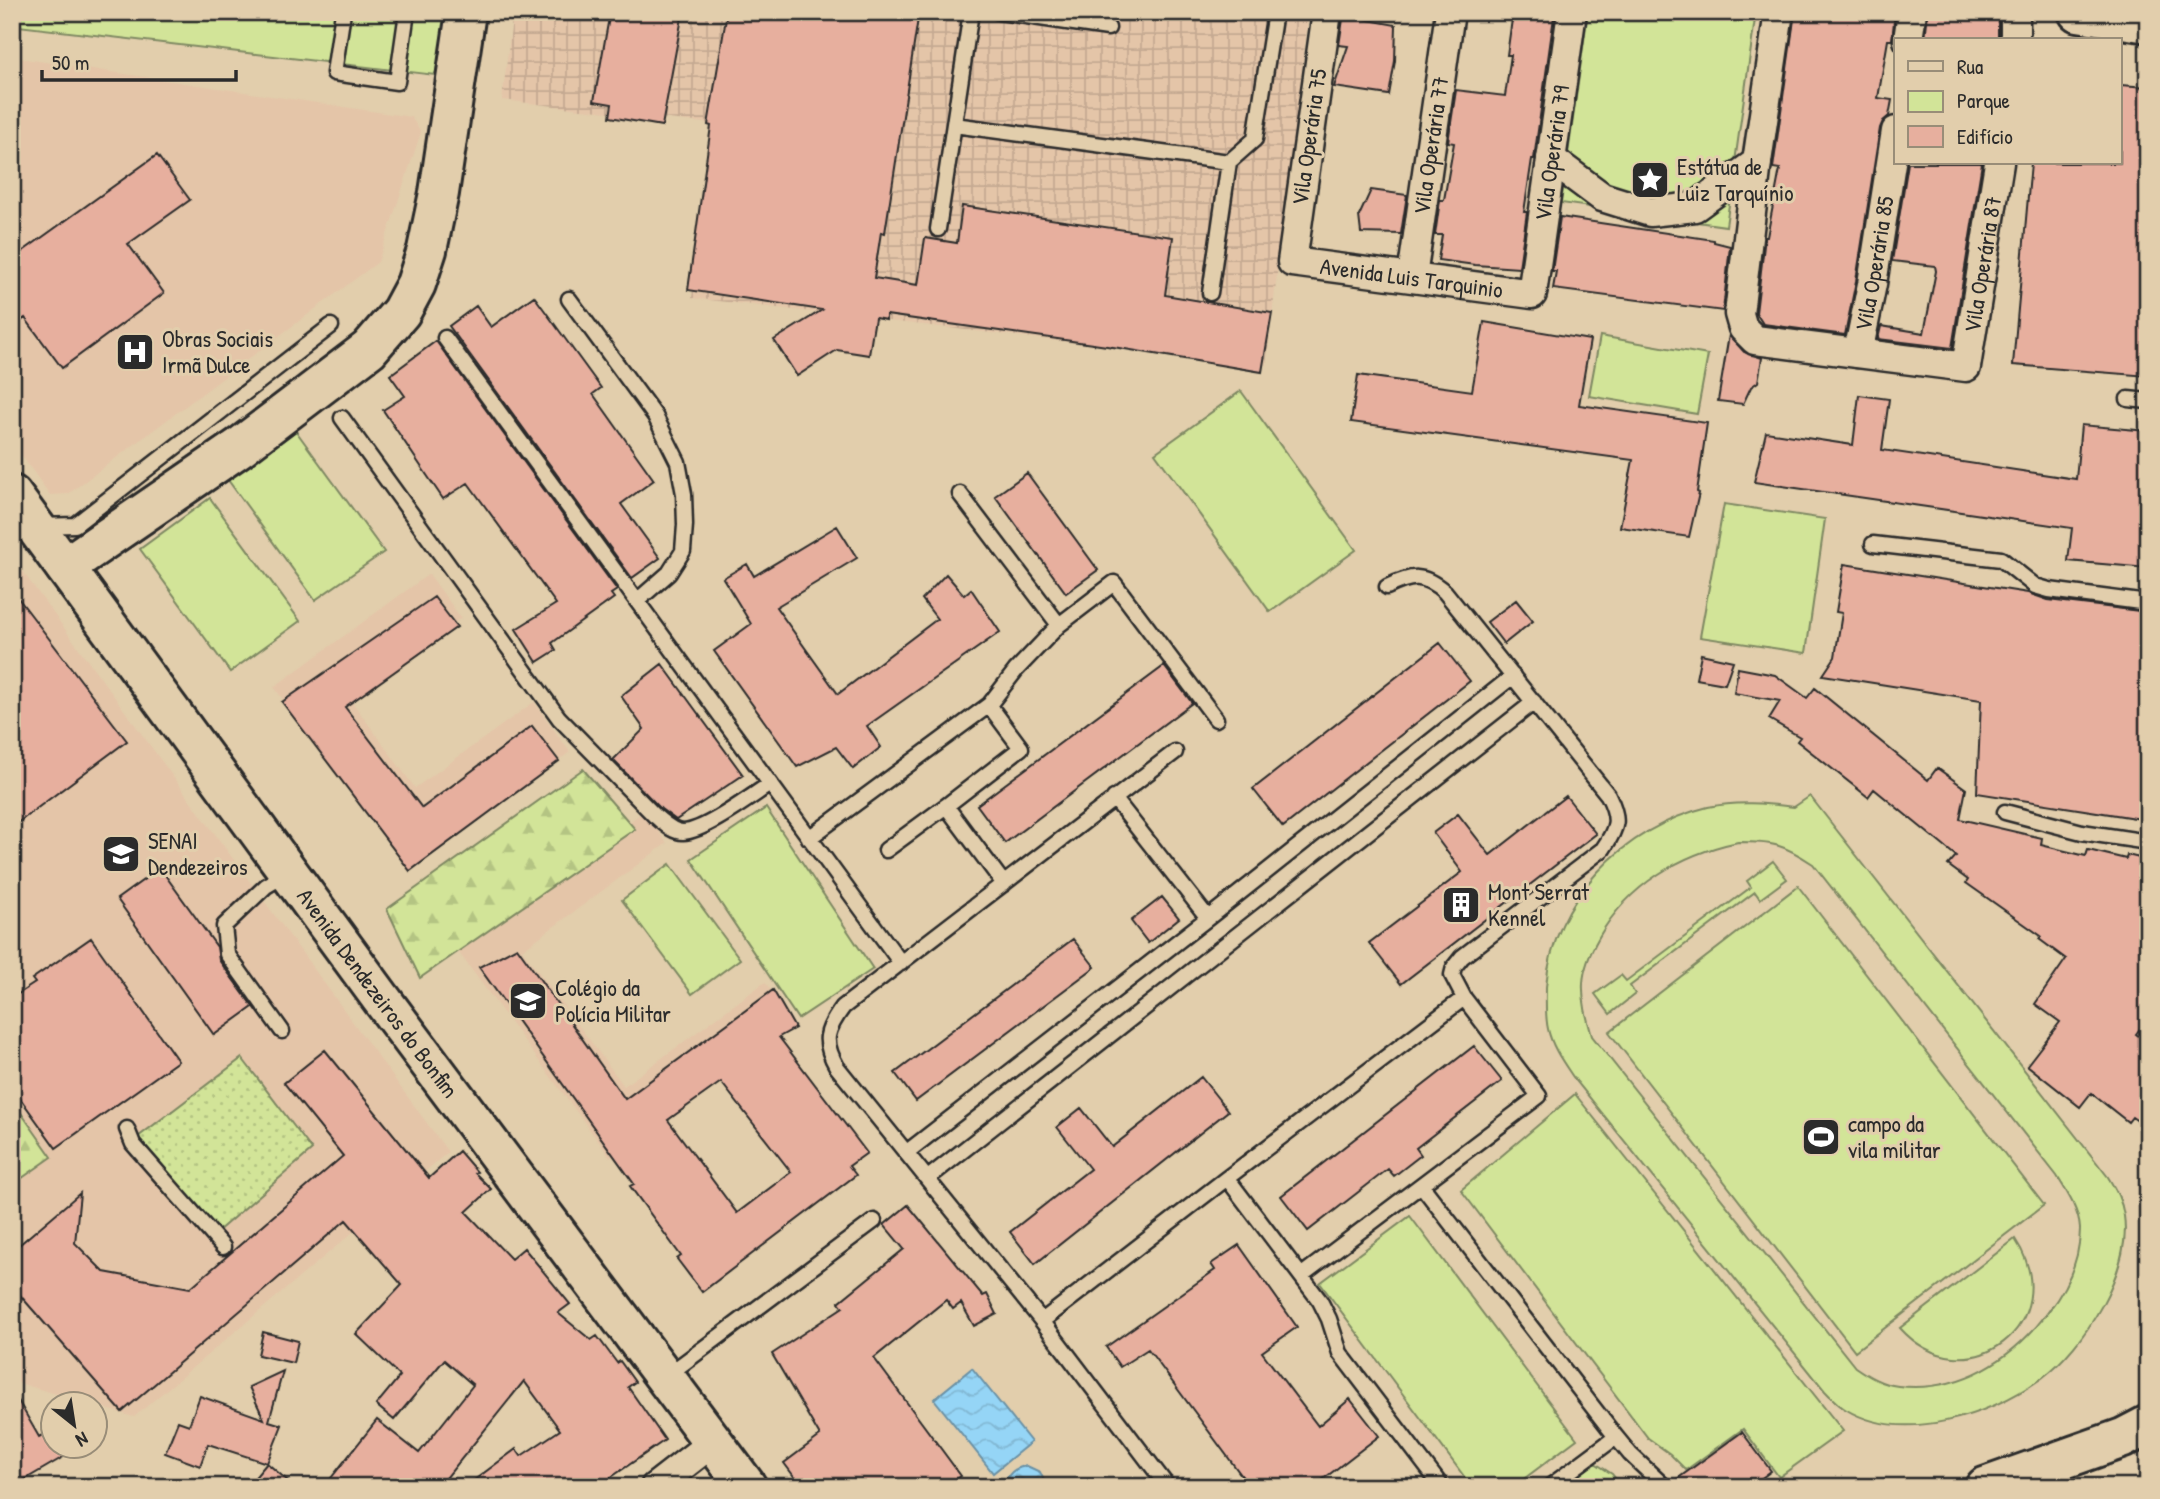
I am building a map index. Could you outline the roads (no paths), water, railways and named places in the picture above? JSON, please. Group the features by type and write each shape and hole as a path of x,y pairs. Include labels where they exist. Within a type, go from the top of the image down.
{"main road":[{"path":"65,567 251,439 369,349 401,312 416,284 427,250 439,193 466,12"},
{"path":"2078,12 2148,23"},
{"name":"Avenida Dendezeiros do Bonfim","path":"12,495 747,1487"},
{"path":"1994,1485 2123,1438 2148,1425"}],"street":[{"name":"Vila Operária 75","path":"1292,262 1326,12"},
{"name":"Vila Operária 77","path":"1412,277 1450,12"},
{"name":"Vila Operária 79","path":"1532,294 1572,12"},
{"path":"1779,12 1757,162 1739,314 1743,328 1755,340 1857,353"},
{"path":"1908,38 1912,12"},
{"path":"2015,12 2015,38"},
{"name":"Vila Operária 85","path":"1857,353 1872,284 1894,144"},
{"path":"1551,159 1602,197 1650,212 1695,206 1757,162"},
{"name":"Vila Operária 87","path":"1857,353 1966,367 1999,164"},
{"name":"Avenida Luis Tarquinio","path":"1292,262 1532,294"},
{"path":"655,1487 713,1442"}],"lane":[{"path":"343,12 334,73 397,82 407,12"},
{"path":"938,229 971,12"},
{"path":"999,12 1108,28"},
{"path":"1210,293 1229,162 1255,139 1275,12"},
{"path":"954,125 1229,162"},
{"path":"569,299 654,416 678,462 684,494 683,551 668,573 637,601"},
{"path":"35,526 75,525 331,326"},
{"path":"445,338 901,963"},
{"path":"2128,399 2148,401"},
{"path":"342,418 559,718 655,816 671,829 681,832 699,829 770,785"},
{"path":"960,494 1059,625"},
{"path":"1873,544 2001,559 2035,586 2148,603"},
{"path":"1302,1275 1539,1096 1464,998 1452,975 1454,967 1462,957 1603,849 1617,823 1608,795 1445,592 1433,582 1419,577 1403,579 1387,587"},
{"path":"809,838 989,705 1016,670 1059,625 1114,583 1216,719"},
{"path":"907,1152 1513,676"},
{"path":"928,1178 1534,702"},
{"path":"886,850 1021,748 989,705"},
{"path":"1168,1487 1042,1321 837,1067 829,1053 827,1039 832,1022 843,1007 1175,752"},
{"path":"1114,798 1208,918"},
{"path":"946,806 1004,884"},
{"path":"2005,813 2082,832 2148,842"},
{"path":"282,1031 227,954 224,926 266,886 289,872"},
{"path":"1042,1321 1464,998"},
{"path":"127,1129 133,1144 223,1247"},
{"path":"1227,1178 1320,1301 1340,1353 1442,1487"},
{"path":"1422,1186 1616,1437 1665,1487"},
{"path":"665,1377 874,1221"},
{"path":"1549,1487 1616,1437"}],"water":[{"path":"972,1368 1031,1442 993,1473 934,1399"},
{"path":"1027,1466 1040,1472 1047,1487 1004,1487 1012,1472"}],"place":[{"name":"Estátua de Luiz Tarquínio","path":"1650,180"},
{"name":"Obras Sociais Irmã Dulce","path":"135,352"},
{"name":"SENAI Dendezeiros","path":"121,854"},
{"name":"Mont Serrat Kennel","path":"1461,905"},
{"name":"Colégio da Polícia Militar","path":"528,1001"},
{"name":"campo da vila militar","path":"1821,1137"}]}
